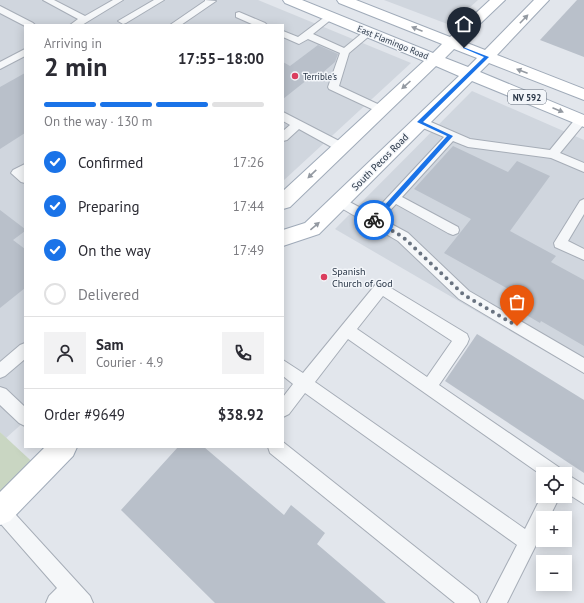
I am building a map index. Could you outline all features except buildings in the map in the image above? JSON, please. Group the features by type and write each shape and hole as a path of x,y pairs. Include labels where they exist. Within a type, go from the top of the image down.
{"main road":[{"name":"East Flamingo Road","path":"290,0 583,121"},
{"name":"NV 592","path":"344,0 584,95"},
{"path":"284,201 380,108 436,59 498,0"},
{"name":"South Pecos Road","path":"284,238 312,229 470,74 542,0"},
{"path":"0,510 60,448"}],"lane":[{"path":"47,0 85,19"},
{"path":"76,24 120,0"},
{"path":"100,11 127,23 160,0"},
{"path":"176,24 212,0"},
{"path":"0,9 28,24"},
{"path":"239,15 260,24"},
{"path":"284,34 299,41 330,16"},
{"path":"369,32 345,52 334,87 380,108"},
{"path":"307,35 345,52"},
{"path":"3,62 24,52"},
{"path":"284,117 340,146"},
{"path":"553,154 583,121"},
{"path":"420,122 468,143 553,154 584,168"},
{"path":"284,136 298,124"},
{"path":"374,220 451,136"},
{"path":"24,169 17,173 24,178"},
{"path":"394,198 453,230"},
{"path":"340,202 403,237 464,295 584,366"},
{"path":"584,204 560,243 584,255"},
{"path":"284,408 381,288 462,339 429,387"},
{"path":"347,330 544,467"},
{"path":"0,371 24,351"},
{"path":"284,367 304,383 528,542"},
{"path":"0,394 24,417"},
{"path":"277,448 470,603"},
{"path":"572,487 584,495"},
{"path":"497,603 548,503"},
{"path":"0,510 83,603"},
{"path":"56,603 70,588"}],"shaded area":[{"path":"0,0 258,0 411,63 284,180 284,24 24,24 24,422 6,438 0,432"},
{"path":"384,0 478,0 450,25"},
{"path":"472,91 584,140 584,374 335,229"}],"green space":[{"path":"0,432 41,470 0,510"}],"way so far":[{"path":"374,220 403,237 464,295 517,326"}],"place":[{"name":"Terrible's","path":"295,76"},
{"name":"Spanish Church of God","path":"324,277"}],"route":[{"path":"374,220 451,136 420,122 487,57 464,48"}]}
